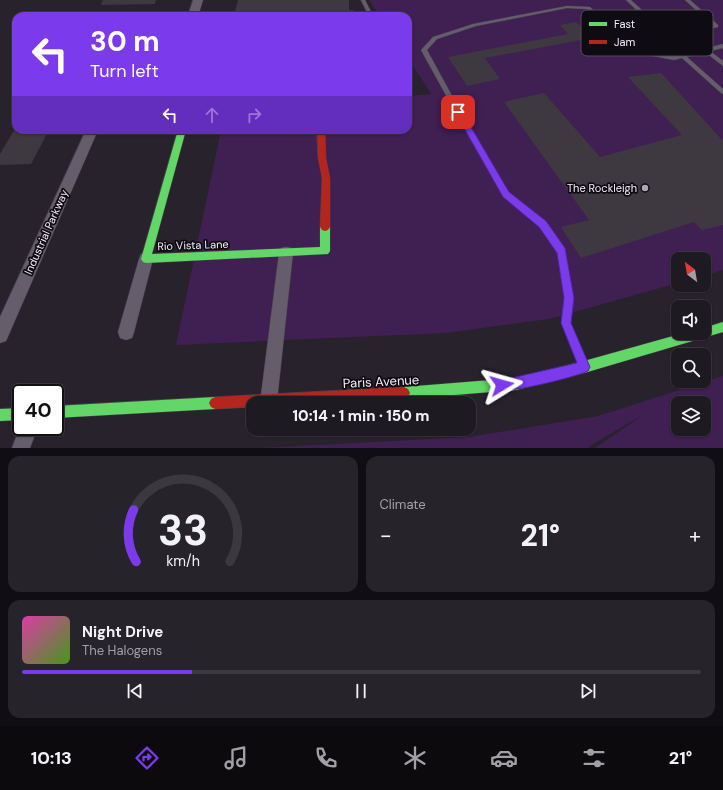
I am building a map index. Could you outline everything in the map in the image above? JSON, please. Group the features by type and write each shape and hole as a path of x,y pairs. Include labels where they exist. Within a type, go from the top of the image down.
{"street":[{"path":"194,12 198,0"},
{"name":"Industrial Parkway","path":"0,335 90,134"},
{"name":"Rio Vista Lane","path":"181,134 146,259 325,251 326,178 322,158 321,134"},
{"path":"269,396 286,253"},
{"path":"126,332 146,259"},
{"name":"Paris Avenue","path":"711,331 723,327"},
{"name":"Paris Avenue","path":"356,396 444,391 516,384 584,367 678,340"},
{"name":"Paris Avenue","path":"64,412 246,402"},
{"path":"0,415 12,414"},
{"path":"21,448 26,436"}],"lane":[{"path":"363,0 369,12"},
{"path":"628,0 639,10"},
{"path":"687,0 698,10"},
{"path":"584,367 566,323 569,298 562,251 542,224 506,195 424,50 435,38 475,25 567,7 588,8 590,10"},
{"path":"713,49 723,46"},
{"path":"663,56 674,58 684,56 723,92"},
{"path":"713,56 723,64"}],"shaded area":[{"path":"369,0 723,0 723,270 711,274 711,252 671,252 671,285 549,319 446,333 176,345 220,134 412,134 412,96 431,94 412,64 412,12 377,12"},
{"path":"723,376 723,448 595,448 644,414 589,448 260,448 476,436 598,416 686,388 711,388 711,380"}],"building":[{"path":"103,0 156,0 155,4 101,5"},
{"path":"238,0 349,0 349,10 353,10 354,12 235,12"},
{"path":"576,22 581,27 581,40 485,58 500,79 467,86 448,57 568,34 560,25"},
{"name":"The Rockleigh","path":"661,73 723,141 723,225 702,230 694,222 581,258 561,227 589,220 504,102 544,93 600,157 682,135 628,77"},
{"path":"12,134 47,134 31,164 0,165 0,154"}],"traffic: fast":[{"path":"181,134 146,259 325,251 325,227"},
{"path":"711,331 723,327"},
{"path":"404,393 516,384 584,367 678,340"},
{"path":"64,411 215,403"},
{"path":"0,415 12,414"}],"traffic: jam":[{"path":"321,134 322,158 326,178 325,227"},
{"path":"215,403 404,393"}],"place":[{"name":"The Rockleigh","path":"645,188"}],"route":[{"path":"458,112 506,195 542,224 562,251 569,298 566,323 584,367 516,384 502,385"}]}
